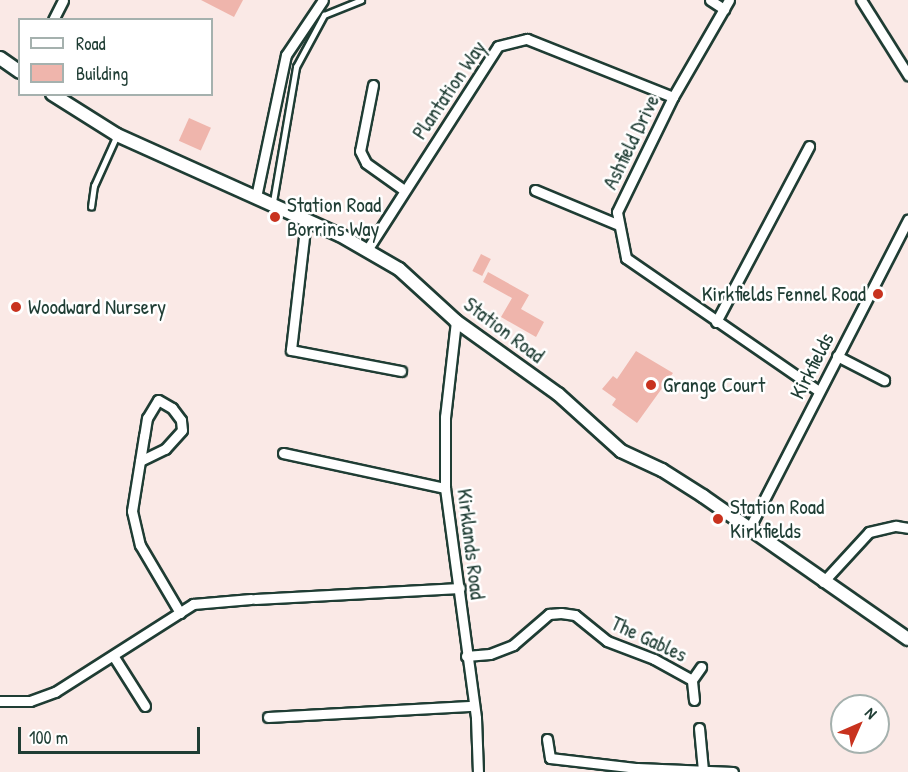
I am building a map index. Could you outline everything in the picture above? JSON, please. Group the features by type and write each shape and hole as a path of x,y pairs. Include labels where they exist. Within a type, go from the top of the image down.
{"street":[{"path":"54,18 63,0"},
{"path":"256,197 286,55 323,0"},
{"path":"710,0 726,4"},
{"path":"861,0 908,75"},
{"name":"Ashfield Drive","path":"726,4 673,97 617,212 626,258 819,391"},
{"name":"Plantation Way","path":"367,250 498,46 527,39 673,97"},
{"path":"0,58 18,71"},
{"path":"373,86 360,151 366,163 404,190"},
{"name":"Station Road","path":"55,96 117,135 306,220 367,250 399,269 456,321 558,394 621,451 662,470 908,639"},
{"path":"716,322 809,146"},
{"path":"535,190 619,225"},
{"path":"306,220 291,350 401,371"},
{"name":"Kirkfields","path":"749,529 908,220"},
{"name":"Kirklands Road","path":"456,321 445,417 445,488 474,706 478,772"},
{"path":"837,356 884,380"},
{"path":"140,461 165,449 182,430 181,420 172,408 155,396 147,418 140,461 132,511 134,530 180,613"},
{"path":"283,453 445,488"},
{"path":"823,582 869,532 896,526 908,528"},
{"path":"0,701 30,701 55,692 114,657 193,604 460,588"},
{"name":"The Gables","path":"466,656 490,654 513,645 549,615 561,613 575,615 607,641 654,659 692,680"},
{"path":"114,657 145,706"},
{"name":"The Gables","path":"694,700 692,680 701,667"},
{"path":"268,717 474,706"},
{"path":"699,728 704,770"},
{"path":"547,739 550,758 638,768 733,772"}],"lane":[{"path":"273,205 296,67 324,15 361,0"},
{"path":"91,207 94,186 117,135"}],"building":[{"path":"201,0 243,0 234,17"},
{"path":"189,118 211,128 201,151 179,141"},
{"path":"481,254 491,259 482,276 472,271"},
{"path":"488,272 529,295 521,309 544,322 536,337 501,317 512,298 483,282"},
{"name":"Grange Court","path":"636,351 673,373 637,423 612,405 616,399 602,389 613,376 617,379"}],"place":[{"name":"Station Road Borrins Way","path":"275,217"},
{"name":"Kirkfields Fennel Road","path":"878,294"},
{"name":"Woodward Nursery","path":"16,307"},
{"name":"Grange Court","path":"651,385"},
{"name":"Station Road Kirkfields","path":"718,519"}]}
